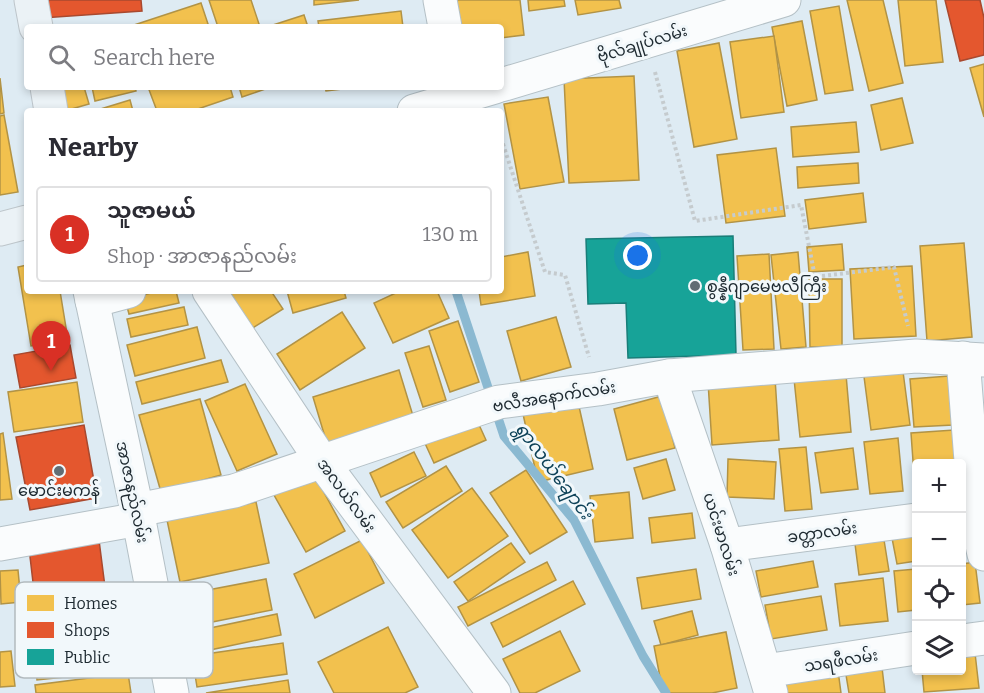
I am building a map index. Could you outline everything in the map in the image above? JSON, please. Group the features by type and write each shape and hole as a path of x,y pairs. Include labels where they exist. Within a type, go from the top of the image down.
{"main road":[{"path":"31,0 35,24"},
{"path":"48,90 50,108"},
{"path":"0,229 24,223"}],"street":[{"path":"440,0 444,24"},
{"name":"ဗိုလ်ချုပ်လမ်း","path":"504,84 784,0"},
{"path":"421,108 458,93 476,90"},
{"path":"91,296 106,294"},
{"name":"အလယ်လမ်း","path":"211,294 323,464 494,693"},
{"name":"အာဇာနည်လမ်း","path":"91,296 151,582"},
{"name":"ဗလီအနောက်လမ်း","path":"0,544 234,491 323,464 499,402 598,389 669,376 916,356 974,359"},
{"path":"974,359 973,512 984,554"},
{"name":"ယင်းမာလမ်း","path":"669,376 726,545 768,682"},
{"name":"ခတ္တာလမ်း","path":"726,545 912,521"},
{"path":"966,640 984,638"},
{"name":"သရဖီလမ်း","path":"768,682 912,649"},
{"name":"အာဇာနည်လမ်း","path":"169,678 172,693"}],"path":[{"path":"647,41 695,221 801,205 815,277 894,267 916,356"},
{"path":"504,147 545,272 565,275 598,389"}],"building: Homes":[{"path":"209,0 251,0 259,24 217,24"},
{"path":"314,0 359,0 314,5"},
{"path":"456,0 520,0 524,35 504,38 504,24 459,24"},
{"path":"528,0 564,0 565,6 529,11"},
{"path":"575,0 619,0 621,8 578,15"},
{"path":"847,0 883,0 903,83 869,91"},
{"path":"898,0 936,0 943,62 905,66"},
{"path":"201,3 208,24 137,24"},
{"path":"839,6 853,90 825,94 810,11"},
{"path":"401,11 403,24 318,24 318,21"},
{"path":"304,15 307,24 276,24"},
{"path":"802,21 817,100 787,106 772,27"},
{"path":"774,36 784,112 741,118 730,42"},
{"path":"719,43 737,139 694,147 677,51"},
{"path":"984,64 984,117 970,68"},
{"path":"634,76 639,180 569,183 564,79"},
{"path":"0,78 4,113 0,114"},
{"path":"62,90 85,90 89,104 67,108"},
{"path":"93,90 136,90 136,91 95,101"},
{"path":"149,90 231,90 233,97 201,108 156,108"},
{"path":"240,90 262,90 242,97"},
{"path":"548,97 564,182 520,189 504,104"},
{"path":"902,98 913,143 881,150 871,105"},
{"path":"130,100 132,108 104,108"},
{"path":"4,115 18,192 0,195 0,116"},
{"path":"856,122 859,152 793,157 791,127"},
{"path":"776,148 785,216 726,223 717,155"},
{"path":"858,163 859,183 798,188 797,167"},
{"path":"863,193 866,222 809,229 805,200"},
{"path":"964,243 972,337 927,341 920,246"},
{"path":"842,244 844,270 809,272 807,247"},
{"path":"528,252 535,296 481,305 479,294 504,294 504,256"},
{"path":"798,252 806,347 781,349 771,255"},
{"path":"769,254 774,349 743,350 737,256"},
{"path":"24,266 24,294 60,294 68,340 31,346 18,267"},
{"path":"912,266 916,336 854,339 850,269"},
{"path":"809,279 842,279 842,346 810,347"},
{"path":"147,294 177,294 179,303 129,314 125,299"},
{"path":"223,294 273,294 283,309 248,331"},
{"path":"288,294 345,294 346,298 293,313"},
{"path":"394,294 438,294 449,318 393,343 374,303"},
{"path":"184,307 188,325 131,337 127,319"},
{"path":"342,312 365,348 300,390 277,354"},
{"path":"556,317 571,367 521,381 507,331"},
{"path":"458,321 479,382 450,392 429,331"},
{"path":"197,327 205,358 135,376 127,345"},
{"path":"429,346 446,400 423,407 405,353"},
{"path":"221,360 228,382 142,404 136,382"},
{"path":"845,363 851,432 800,437 793,369"},
{"path":"902,364 910,425 871,430 863,369"},
{"path":"399,370 414,419 328,447 313,397"},
{"path":"949,376 953,425 914,427 910,379"},
{"path":"775,378 779,440 712,445 708,382"},
{"path":"77,382 83,422 14,432 8,392"},
{"path":"245,384 277,454 237,471 205,401"},
{"path":"662,396 675,448 627,460 614,409"},
{"path":"200,399 221,475 161,492 139,415"},
{"path":"578,402 593,469 538,482 523,414"},
{"path":"475,416 486,440 434,463 423,439"},
{"path":"954,430 957,459 913,459 911,433"},
{"path":"3,433 12,499 0,500 0,434"},
{"path":"898,438 903,491 870,494 864,442"},
{"path":"806,447 812,509 785,511 779,449"},
{"path":"853,448 858,489 821,493 815,453"},
{"path":"414,452 426,476 381,497 370,473"},
{"path":"666,459 675,490 643,499 634,468"},
{"path":"728,459 776,462 774,499 727,497"},
{"path":"446,466 462,491 403,528 386,502"},
{"path":"526,470 567,532 530,554 490,493"},
{"path":"314,474 345,531 306,552 274,495"},
{"path":"472,488 508,536 448,578 412,530"},
{"path":"629,492 633,538 595,542 590,496"},
{"path":"256,502 269,563 180,582 167,520"},
{"path":"692,513 695,538 652,543 649,518"},
{"path":"912,535 912,562 897,564 892,538"},
{"path":"362,540 384,583 315,618 294,574"},
{"path":"884,540 889,571 859,575 855,544"},
{"path":"511,543 525,562 468,601 454,582"},
{"path":"813,561 818,587 761,597 756,571"},
{"path":"547,562 556,580 468,626 458,607"},
{"path":"975,562 980,603 966,605 966,563"},
{"path":"696,569 701,599 642,609 637,578"},
{"path":"912,569 912,610 898,612 894,571"},
{"path":"18,570 19,582 15,582 15,603 1,604 0,571"},
{"path":"883,578 888,621 840,626 835,584"},
{"path":"266,579 272,610 213,622 213,589"},
{"path":"573,581 585,604 503,647 491,623"},
{"path":"821,596 827,630 771,639 765,605"},
{"path":"692,611 698,635 661,645 654,621"},
{"path":"277,614 281,635 213,649 213,627"},
{"path":"388,627 418,687 405,693 334,693 318,662"},
{"path":"560,631 580,671 535,693 520,693 503,659"},
{"path":"726,632 737,688 712,693 663,693 654,646"},
{"path":"283,643 287,674 197,687 196,678 213,678 213,653"},
{"path":"11,651 15,686 0,687 0,652"},
{"path":"975,653 979,688 924,692 922,675 966,675 966,654"},
{"path":"881,659 885,693 849,693 844,663"},
{"path":"837,663 841,693 787,693 784,671"},
{"path":"89,678 129,678 131,693 36,693 35,685"},
{"path":"288,680 290,693 206,693"}],"building: Shops":[{"path":"41,0 141,0 142,11 42,18"},
{"path":"945,0 980,0 984,18 984,55 960,61"},
{"path":"70,345 76,378 20,388 14,355"},
{"path":"84,425 97,498 30,510 16,437"},
{"path":"99,540 104,582 33,582 29,548"}],"building: Public":[{"path":"733,236 736,355 628,358 626,303 588,304 586,239"}],"waterway":[{"name":"ရွာလယ်ချောင်း","path":"457,294 504,436 574,520 643,656 666,693"}],"place":[{"name":"စွန္နီဂျာမေဗလီကြီး","path":"695,286"},
{"name":"သူဇာမယ်","path":"51,371"},
{"name":"မောင်းမကန်","path":"59,471"}]}
